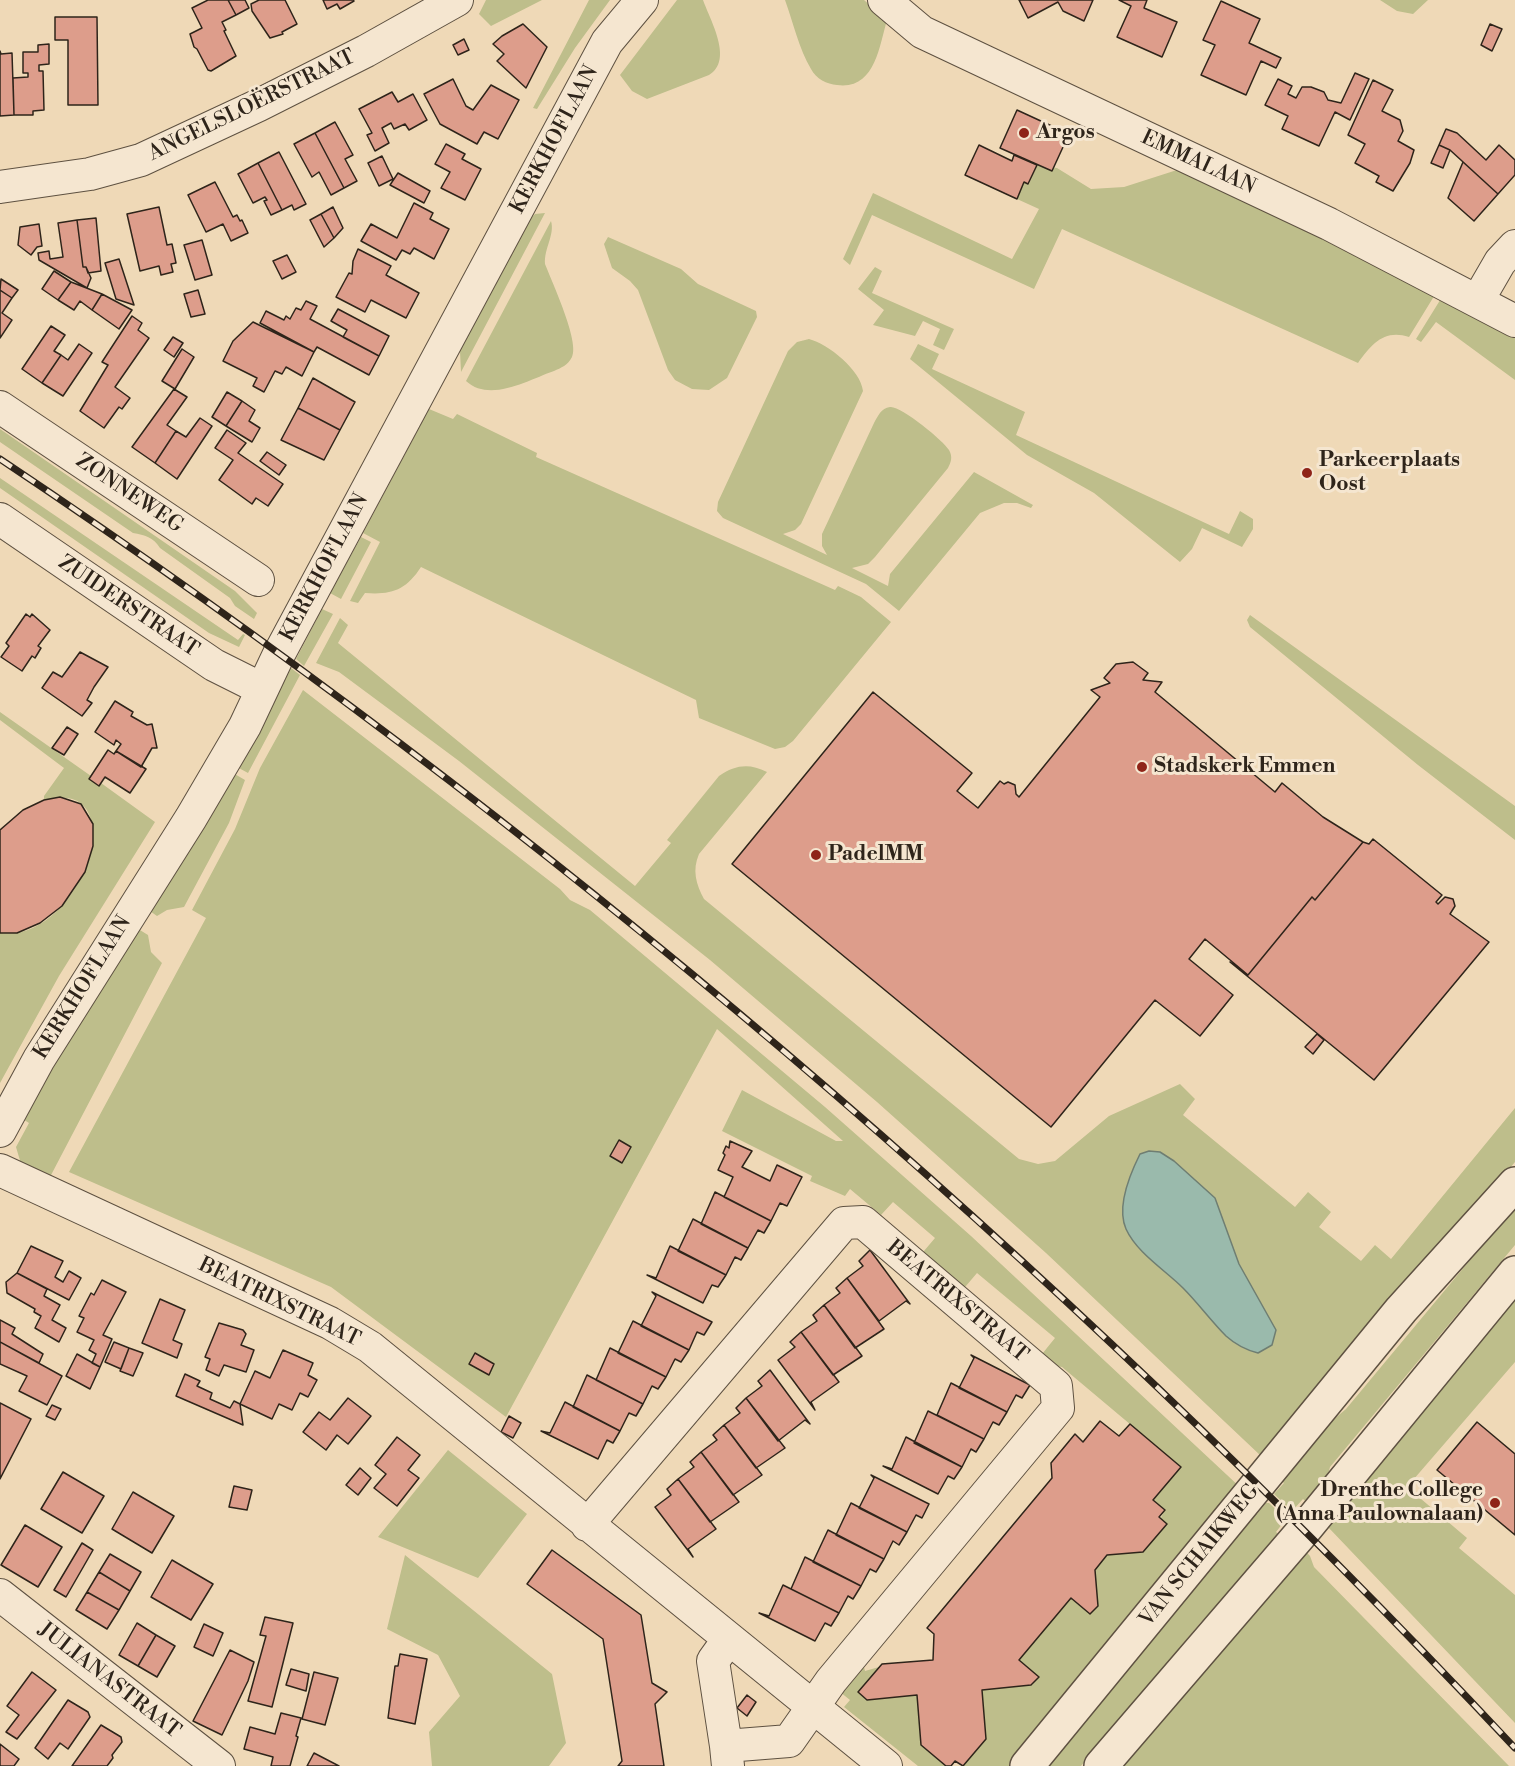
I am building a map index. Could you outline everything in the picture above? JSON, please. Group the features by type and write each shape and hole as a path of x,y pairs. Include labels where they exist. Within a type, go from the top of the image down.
{"street":[{"name":"ANGELSLOËRSTRAAT","path":"0,186 90,174 141,160 259,105 366,51 457,0"},
{"name":"KERKHOFLAAN","path":"0,1131 39,1059 87,979 191,818 245,726 260,688 608,42 642,0"},
{"name":"EMMALAAN","path":"884,0 922,32 1329,224 1515,321"},
{"path":"1478,300 1500,262 1515,246"},
{"name":"ZONNEWEG","path":"0,407 258,580"},
{"name":"ZUIDERSTRAAT","path":"0,519 214,665 260,688"},
{"name":"BEATRIXSTRAAT","path":"0,1170 340,1329 370,1347 886,1766"},
{"name":"VAN SCHAIKWEG","path":"1028,1766 1401,1310 1515,1184"},
{"name":"BEATRIXSTRAAT","path":"587,1525 844,1224 863,1222 1056,1386 1058,1408 831,1681 789,1741 727,1756 712,1661 728,1640"},
{"path":"1101,1766 1297,1539 1515,1273"},
{"name":"JULIANASTRAAT","path":"0,1595 219,1766"}],"green space":[{"path":"486,0 542,0 491,26 479,14"},
{"path":"589,0 610,0 575,48 537,109 533,108"},
{"path":"677,0 703,0 718,39 720,60 709,75 647,99 632,91 620,75"},
{"path":"785,0 864,0 887,20 878,54 867,74 860,81 850,85 829,83 816,76 803,53"},
{"path":"1380,0 1428,0 1413,14 1397,11"},
{"path":"1037,165 1057,168 1091,189 1124,187 1177,170 1179,167 1436,293 1409,337 1392,335 1379,340 1358,363 1062,229 1034,289 872,215 850,265 843,259 873,193 1012,259 1039,209 1017,199 1024,182 1029,184"},
{"path":"545,213 461,372 460,351 528,221 535,214"},
{"path":"551,221 552,231 545,264 569,326 572,357 554,371 509,388 486,390 476,387 466,381"},
{"path":"608,237 681,269 698,284 756,311 757,317 727,378 709,390 692,389 675,380 668,370 638,290 612,268 604,244"},
{"path":"875,267 882,271 872,293 954,329 944,350 933,345 940,329 923,321 915,336 873,325 884,310 858,289"},
{"path":"1442,297 1515,337 1515,380 1436,322 1421,342 1416,339"},
{"path":"809,339 825,346 842,359 856,375 863,391 801,524 795,530 783,534 827,555 822,546 822,534 878,415 890,407 912,417 939,439 949,450 951,462 875,557 868,564 852,568 888,586 890,574 974,472 1033,505 1031,508 1017,503 1004,503 980,513 899,611 866,584 723,518 717,511 718,502 788,351 797,342"},
{"path":"918,344 939,354 932,369 1025,412 1016,435 1229,534 1240,511 1253,519 1253,529 1242,547 1202,528 1192,549 1180,562 1094,493 1027,455 910,359"},
{"path":"429,409 453,419 457,414 537,453 536,457 835,590 838,586 861,597 891,622 793,741 785,747 775,749 699,718 696,700 421,567 410,581 398,589 383,593 365,593 358,603 350,601 380,542 363,533"},
{"path":"0,429 235,591 257,613 254,619 235,606 230,598 160,548 152,539 133,533 0,442"},
{"path":"0,478 238,640 243,634 245,635 239,647 209,633 0,488"},
{"path":"361,537 371,542 341,599 330,593"},
{"path":"322,609 333,614 304,666 296,659"},
{"path":"1250,615 1515,806 1515,840 1418,765 1250,627 1247,620"},
{"path":"340,618 348,625 338,643 635,886 671,843 667,840 719,776 742,766 754,767 767,772 699,854 696,877 704,899 1019,1159 1038,1164 1055,1161 1109,1116 1180,1084 1195,1099 1183,1115 1295,1207 1308,1192 1331,1212 1319,1227 1361,1261 1375,1245 1391,1259 1515,1108 1515,1162 1264,1462 1261,1456 1046,1253 877,1102 710,960 459,761 339,672 316,663","holes":["1160,1152 1215,1198 1238,1264 1267,1315 1182,1287 1135,1241 1125,1228"]},
{"path":"291,668 300,675 248,773 237,767"},
{"path":"303,690 560,889 570,900 590,910 825,1107 971,1236 1242,1489 1012,1766 963,1766 986,1739 982,1690 1032,1685 1038,1677 1019,1660 1071,1598 1090,1614 1097,1606 1094,1556 1143,1552 1165,1510 1153,1500 1181,1467 1062,1367 1044,1364 1038,1359 1055,1338 977,1273 960,1293 918,1258 935,1238 893,1202 881,1215 850,1189 845,1196 810,1181 812,1176 722,1131 742,1090 836,1141 843,1141 717,1029 506,1417 331,1287 69,1172 206,918 192,910 235,829 260,768"},
{"path":"0,712 91,776 90,780 99,785 101,783 155,822 59,976 0,1083 0,933 29,929 55,913 74,889 88,861 93,834 88,812 72,799 44,800 44,796 64,768 0,720"},
{"path":"233,773 245,780 229,823 184,907 167,910 157,916 147,909"},
{"path":"135,927 148,935 151,952 162,963 50,1177 21,1164 16,1147 29,1123 21,1118"},
{"path":"1515,1206 1515,1245 1330,1467 1323,1494 1312,1507 1303,1499 1292,1511 1274,1494 1284,1483 1276,1477 1301,1447 1346,1409"},
{"path":"1515,1287 1515,1362 1407,1487 1467,1538 1459,1548 1515,1595 1515,1723 1320,1521"},
{"path":"448,1450 527,1514 478,1578 378,1537"},
{"path":"1266,1503 1269,1503 1286,1519 1276,1532 1286,1540 1261,1570 1201,1622 1081,1766 1047,1766 1236,1539 1239,1521 1250,1508 1257,1514"},
{"path":"1300,1545 1310,1556 1314,1567 1509,1766 1116,1766"},
{"path":"405,1555 552,1674 566,1743 549,1766 432,1766 429,1732 460,1696 438,1655 387,1629"},
{"path":"864,1667 865,1671 879,1667 859,1692 867,1700 917,1695 921,1745 946,1766 918,1766 844,1707 850,1700 840,1692 859,1668"}],"shaded area":[{"path":"1149,1151 1160,1152 1174,1161 1215,1198 1239,1264 1276,1330 1272,1345 1258,1353 1241,1347 1230,1339 1183,1288 1144,1253 1131,1238 1123,1220 1123,1200 1140,1154"}],"building":[{"path":"208,0 228,0 236,15 222,22 236,56 211,71 208,70 194,47 190,34 202,28 192,8"},
{"path":"228,0 245,0 249,8 236,15"},
{"path":"259,0 285,0 297,24 282,32 283,34 270,38 252,11 251,4"},
{"path":"323,0 354,1 340,9 337,4 327,9"},
{"path":"1019,0 1093,0 1084,21 1063,11 1058,2 1028,18"},
{"path":"1119,0 1147,0 1144,8 1177,22 1162,57 1117,37 1131,6"},
{"path":"1221,1 1260,19 1249,43 1281,58 1276,68 1261,61 1246,95 1201,75 1215,45 1203,40"},
{"path":"55,17 97,17 98,105 68,105 68,40 55,40"},
{"path":"523,24 547,47 526,88 497,61 504,54 493,44"},
{"path":"1490,24 1502,29 1492,51 1481,45"},
{"path":"464,39 469,50 458,55 453,45"},
{"path":"49,44 49,64 39,65 39,71 43,71 44,110 33,111 33,115 14,115 13,78 28,77 28,73 23,73 23,52 38,52 38,45"},
{"path":"0,51 1,54 12,53 14,115 0,116"},
{"path":"1355,73 1369,79 1350,120 1335,112 1319,146 1282,129 1288,116 1265,105 1278,79 1292,86 1288,94 1296,98 1302,87 1311,87 1324,92 1328,100 1341,103"},
{"path":"453,79 466,106 473,110 491,85 519,100 498,139 484,132 477,144 440,124 424,94"},
{"path":"1373,80 1393,90 1382,111 1400,120 1403,131 1398,141 1414,150 1410,163 1393,191 1376,182 1379,176 1355,163 1365,144 1348,135"},
{"path":"392,92 398,102 413,94 427,120 409,130 405,124 394,129 391,123 382,128 389,143 375,151 367,135 372,133 359,109"},
{"path":"1017,110 1069,134 1052,171 1000,148"},
{"path":"335,122 353,155 345,159 357,181 344,188 315,133"},
{"path":"1446,129 1457,133 1486,160 1499,145 1515,160 1515,175 1498,194 1450,150 1439,145"},
{"path":"315,133 344,188 331,195 319,172 312,177 294,144"},
{"path":"446,144 465,154 462,159 481,169 465,200 441,188 450,172 435,164"},
{"path":"979,145 1012,161 1014,155 1037,165 1028,184 1024,182 1017,199 965,175"},
{"path":"1439,145 1450,150 1443,168 1431,163"},
{"path":"279,152 306,204 294,210 292,205 282,210 258,163"},
{"path":"382,156 393,179 379,186 368,163"},
{"path":"1463,162 1498,194 1474,221 1448,198"},
{"path":"258,163 282,210 271,215 264,201 267,200 265,197 253,203 238,174"},
{"path":"398,173 430,191 424,203 390,185"},
{"path":"215,182 233,217 237,215 240,221 242,220 248,233 231,241 223,224 206,232 188,195"},
{"path":"414,203 433,213 430,219 449,229 434,259 414,248 410,254 402,250 396,260 361,241 371,224 397,238"},
{"path":"159,207 167,245 172,244 176,263 171,264 173,272 161,275 159,266 140,271 127,214"},
{"path":"333,207 343,228 334,238 321,214"},
{"path":"321,214 334,238 324,247 310,220"},
{"path":"96,218 101,271 88,273 86,267 83,267 77,220"},
{"path":"77,220 83,267 86,267 91,278 87,288 39,260 38,253 49,251 50,259 63,257 58,223"},
{"path":"39,224 42,246 37,247 31,255 18,245 20,227"},
{"path":"202,240 212,275 195,280 184,245"},
{"path":"358,249 391,266 386,275 419,293 406,318 371,300 365,312 336,297 349,273 352,274 353,261"},
{"path":"287,255 296,272 282,279 273,261"},
{"path":"119,259 134,305 116,299 105,263"},
{"path":"54,271 71,282 58,300 42,289"},
{"path":"1,279 18,290 12,298 0,290"},
{"path":"71,282 102,294 92,310 80,301 74,310 58,300"},
{"path":"0,290 12,298 2,313 12,320 0,338"},
{"path":"198,290 205,314 191,317 184,294"},
{"path":"102,294 132,310 119,329 92,310"},
{"path":"306,301 317,306 310,319 379,356 369,375 317,347 314,352 260,323 266,311 284,320 286,316 290,319 296,308 301,310"},
{"path":"338,309 389,336 379,356 343,337 347,330 331,321"},
{"path":"132,316 142,323 138,330 149,338 115,387 130,398 122,409 119,407 104,428 80,411 108,365 102,362"},
{"path":"253,322 314,352 302,376 286,367 282,374 275,371 264,392 253,386 257,378 223,361 233,341"},
{"path":"51,326 65,335 54,351 61,355 42,383 22,369"},
{"path":"173,337 183,343 174,357 164,350"},
{"path":"79,344 92,353 63,396 42,383 61,355 68,360"},
{"path":"182,349 194,357 175,389 162,381"},
{"path":"313,378 355,402 340,430 298,408"},
{"path":"174,389 187,397 167,425 176,431 155,463 132,447"},
{"path":"227,392 242,401 226,426 212,417"},
{"path":"242,401 255,410 249,421 260,428 252,442 226,426"},
{"path":"298,408 340,430 324,460 281,440"},
{"path":"200,418 212,426 177,479 155,463 176,431 186,437"},
{"path":"227,430 246,443 238,453 283,484 268,506 256,498 252,504 219,480 233,460 215,448"},
{"path":"267,452 286,465 279,475 260,461"},
{"path":"26,614 30,617 32,614 50,630 38,646 41,648 35,658 32,656 22,671 1,657 9,646 6,643"},
{"path":"80,652 108,667 87,700 92,703 82,716 42,688 53,672 62,677"},
{"path":"1133,662 1148,673 1143,680 1162,682 1155,692 1275,792 1282,783 1323,817 1363,842 1315,900 1312,897 1248,975 1205,939 1189,959 1233,995 1200,1036 1155,1000 1051,1127 732,864 873,692 972,773 957,791 978,808 1000,781 1004,784 1008,782 1015,785 1016,794 1019,797 1100,697 1091,690 1110,683 1104,678 1116,664"},
{"path":"115,701 133,712 131,716 147,725 152,724 157,748 152,748 141,767 116,751 121,744 116,740 114,745 95,732"},
{"path":"67,727 78,734 64,755 52,748"},
{"path":"108,750 114,754 116,751 146,769 130,793 105,777 99,786 89,779"},
{"path":"60,797 81,804 93,824 93,846 85,872 62,906 40,923 17,933 0,933 0,830 23,810 44,800"},
{"path":"1373,839 1442,895 1436,902 1438,904 1445,897 1453,899 1455,906 1450,914 1489,942 1374,1080 1230,962 1248,975 1312,897 1315,900 1363,842 1369,844"},
{"path":"1317,1034 1324,1040 1313,1054 1305,1047"},
{"path":"619,1140 631,1147 622,1163 610,1156"},
{"path":"730,1141 752,1151 742,1167 770,1181 777,1165 802,1177 787,1206 780,1203 771,1221 724,1197 733,1177 718,1170 725,1155 723,1153 726,1146 729,1148"},
{"path":"715,1192 771,1221 764,1233 758,1230 748,1248 701,1224"},
{"path":"693,1219 748,1248 741,1260 735,1257 726,1275 678,1251"},
{"path":"31,1246 63,1261 55,1277 63,1282 69,1271 81,1278 69,1300 17,1273"},
{"path":"670,1246 726,1275 718,1287 712,1285 703,1303 647,1275 656,1278"},
{"path":"870,1250 910,1304 906,1301 879,1321 847,1278 863,1266 859,1261"},
{"path":"17,1273 47,1289 44,1296 60,1305 52,1320 66,1328 59,1342 35,1328 41,1316 34,1312 35,1309 7,1293 6,1282"},
{"path":"847,1278 884,1329 855,1348 824,1305 840,1293 836,1288"},
{"path":"102,1280 126,1292 103,1335 112,1339 100,1367 92,1363 96,1354 89,1350 94,1340 77,1332 84,1318 79,1316 91,1293 94,1295"},
{"path":"652,1292 712,1322 704,1335 697,1332 689,1350 641,1326 656,1296"},
{"path":"160,1299 185,1310 173,1340 182,1344 177,1358 142,1343"},
{"path":"824,1305 862,1356 833,1375 801,1332 817,1321 813,1315"},
{"path":"0,1320 15,1328 12,1334 43,1354 39,1363 0,1342"},
{"path":"633,1321 689,1350 681,1362 675,1359 666,1377 618,1353"},
{"path":"219,1323 243,1330 246,1334 241,1345 254,1350 246,1372 224,1365 219,1376 206,1370 210,1359 205,1357"},
{"path":"801,1332 839,1382 811,1402 815,1410 778,1360 795,1347 790,1342"},
{"path":"0,1342 62,1376 47,1405 19,1391 27,1376 0,1364"},
{"path":"114,1342 129,1348 121,1369 105,1362"},
{"path":"129,1348 143,1353 133,1376 120,1371"},
{"path":"610,1348 666,1377 658,1389 652,1386 643,1404 596,1380"},
{"path":"283,1350 313,1363 308,1375 317,1380 308,1397 300,1393 292,1410 279,1404 272,1419 240,1404 255,1371 270,1378"},
{"path":"475,1353 494,1364 489,1375 469,1364"},
{"path":"77,1354 100,1367 90,1389 66,1376"},
{"path":"971,1355 1030,1385 1022,1398 1016,1395 1007,1412 959,1388 974,1358"},
{"path":"770,1370 810,1424 805,1420 778,1441 746,1398 762,1386 758,1381"},
{"path":"185,1374 200,1381 197,1386 212,1393 210,1399 230,1408 234,1401 240,1404 243,1425 176,1396"},
{"path":"587,1375 643,1404 636,1416 629,1413 620,1431 573,1407"},
{"path":"951,1383 1007,1412 999,1425 993,1422 984,1439 937,1415"},
{"path":"348,1398 371,1416 348,1444 337,1435 326,1450 303,1432 319,1412 330,1420"},
{"path":"746,1398 785,1448 756,1468 724,1425 740,1413 736,1408"},
{"path":"565,1402 620,1431 613,1443 607,1440 598,1459 541,1431 550,1433"},
{"path":"0,1403 31,1419 0,1479"},
{"path":"52,1405 61,1409 55,1420 46,1416"},
{"path":"928,1411 984,1439 976,1452 971,1449 962,1467 914,1443"},
{"path":"509,1416 521,1423 513,1438 501,1432"},
{"path":"1100,1421 1119,1436 1130,1424 1181,1467 1153,1500 1165,1510 1159,1517 1167,1524 1143,1552 1107,1555 1095,1570 1098,1606 1090,1614 1071,1598 1019,1660 1039,1677 1031,1685 982,1690 986,1739 963,1766 955,1761 951,1766 946,1766 921,1745 917,1695 867,1700 858,1692 882,1664 933,1660 934,1634 927,1628 1052,1478 1051,1463 1075,1434 1083,1442"},
{"name":"Drenthe College (Anna Paulownalaan)","path":"1477,1422 1515,1454 1515,1535 1437,1470"},
{"path":"724,1425 762,1475 733,1495 701,1452 717,1440 713,1435"},
{"path":"397,1437 420,1455 408,1470 419,1478 397,1506 374,1488 386,1474 375,1465"},
{"path":"906,1437 962,1467 954,1479 948,1476 938,1494 883,1466 892,1469"},
{"path":"701,1452 739,1502 710,1522 678,1479 694,1467 690,1462"},
{"path":"360,1468 371,1478 358,1495 346,1485"},
{"path":"63,1472 104,1496 82,1533 41,1509"},
{"path":"871,1475 929,1504 922,1518 916,1515 907,1532 859,1508 874,1478"},
{"path":"678,1479 716,1529 688,1549 693,1557 655,1507 671,1495 667,1489"},
{"path":"234,1486 252,1490 247,1510 229,1507"},
{"path":"133,1492 174,1516 152,1553 112,1529"},
{"path":"851,1503 907,1532 899,1545 893,1541 884,1559 836,1535"},
{"path":"25,1525 62,1547 38,1587 1,1565"},
{"path":"828,1530 884,1559 876,1572 870,1569 861,1586 813,1562"},
{"path":"82,1543 93,1550 66,1597 54,1590"},
{"path":"552,1550 641,1615 652,1683 667,1692 655,1704 664,1766 618,1766 622,1761 603,1639 527,1584"},
{"path":"110,1554 141,1572 130,1591 99,1572"},
{"path":"805,1557 861,1586 853,1599 848,1596 839,1613 791,1589"},
{"path":"172,1560 213,1584 191,1620 151,1597"},
{"path":"99,1572 130,1591 119,1610 87,1592"},
{"path":"783,1585 839,1613 831,1626 825,1623 815,1641 759,1613 769,1616"},
{"path":"87,1592 119,1610 107,1629 76,1610"},
{"path":"265,1617 293,1623 272,1707 248,1701 266,1636 260,1635"},
{"path":"137,1623 156,1635 138,1666 119,1655"},
{"path":"204,1624 223,1633 213,1656 194,1647"},
{"path":"156,1635 175,1646 157,1677 138,1666"},
{"path":"230,1650 254,1662 248,1681 222,1735 193,1721"},
{"path":"400,1654 427,1659 415,1724 388,1718 395,1666 398,1666"},
{"path":"291,1669 309,1674 306,1691 286,1685"},
{"path":"32,1672 56,1690 17,1739 6,1732 19,1715 7,1706"},
{"path":"314,1672 338,1678 325,1725 302,1719"},
{"path":"747,1695 756,1702 747,1716 737,1708"},
{"path":"68,1700 88,1712 90,1717 68,1749 60,1743 48,1759 35,1748"},
{"path":"281,1713 301,1718 296,1736 298,1737 290,1766 271,1766 273,1757 244,1749 250,1727 275,1734"},
{"path":"101,1725 121,1737 122,1742 112,1755 113,1758 107,1766 72,1766"},
{"path":"0,1744 19,1759 14,1766 0,1766"},
{"path":"314,1753 339,1766 307,1766"}],"railway":[{"path":"0,459 205,600 406,748 602,901 794,1060 982,1224 1164,1394 1342,1568 1515,1748"}],"place":[{"name":"Argos","path":"1024,133"},
{"name":"Parkeerplaats Oost","path":"1307,473"},
{"name":"Stadskerk Emmen","path":"1142,767"},
{"name":"PadelMM","path":"816,855"},
{"name":"Drenthe College (Anna Paulownalaan)","path":"1495,1503"}]}
